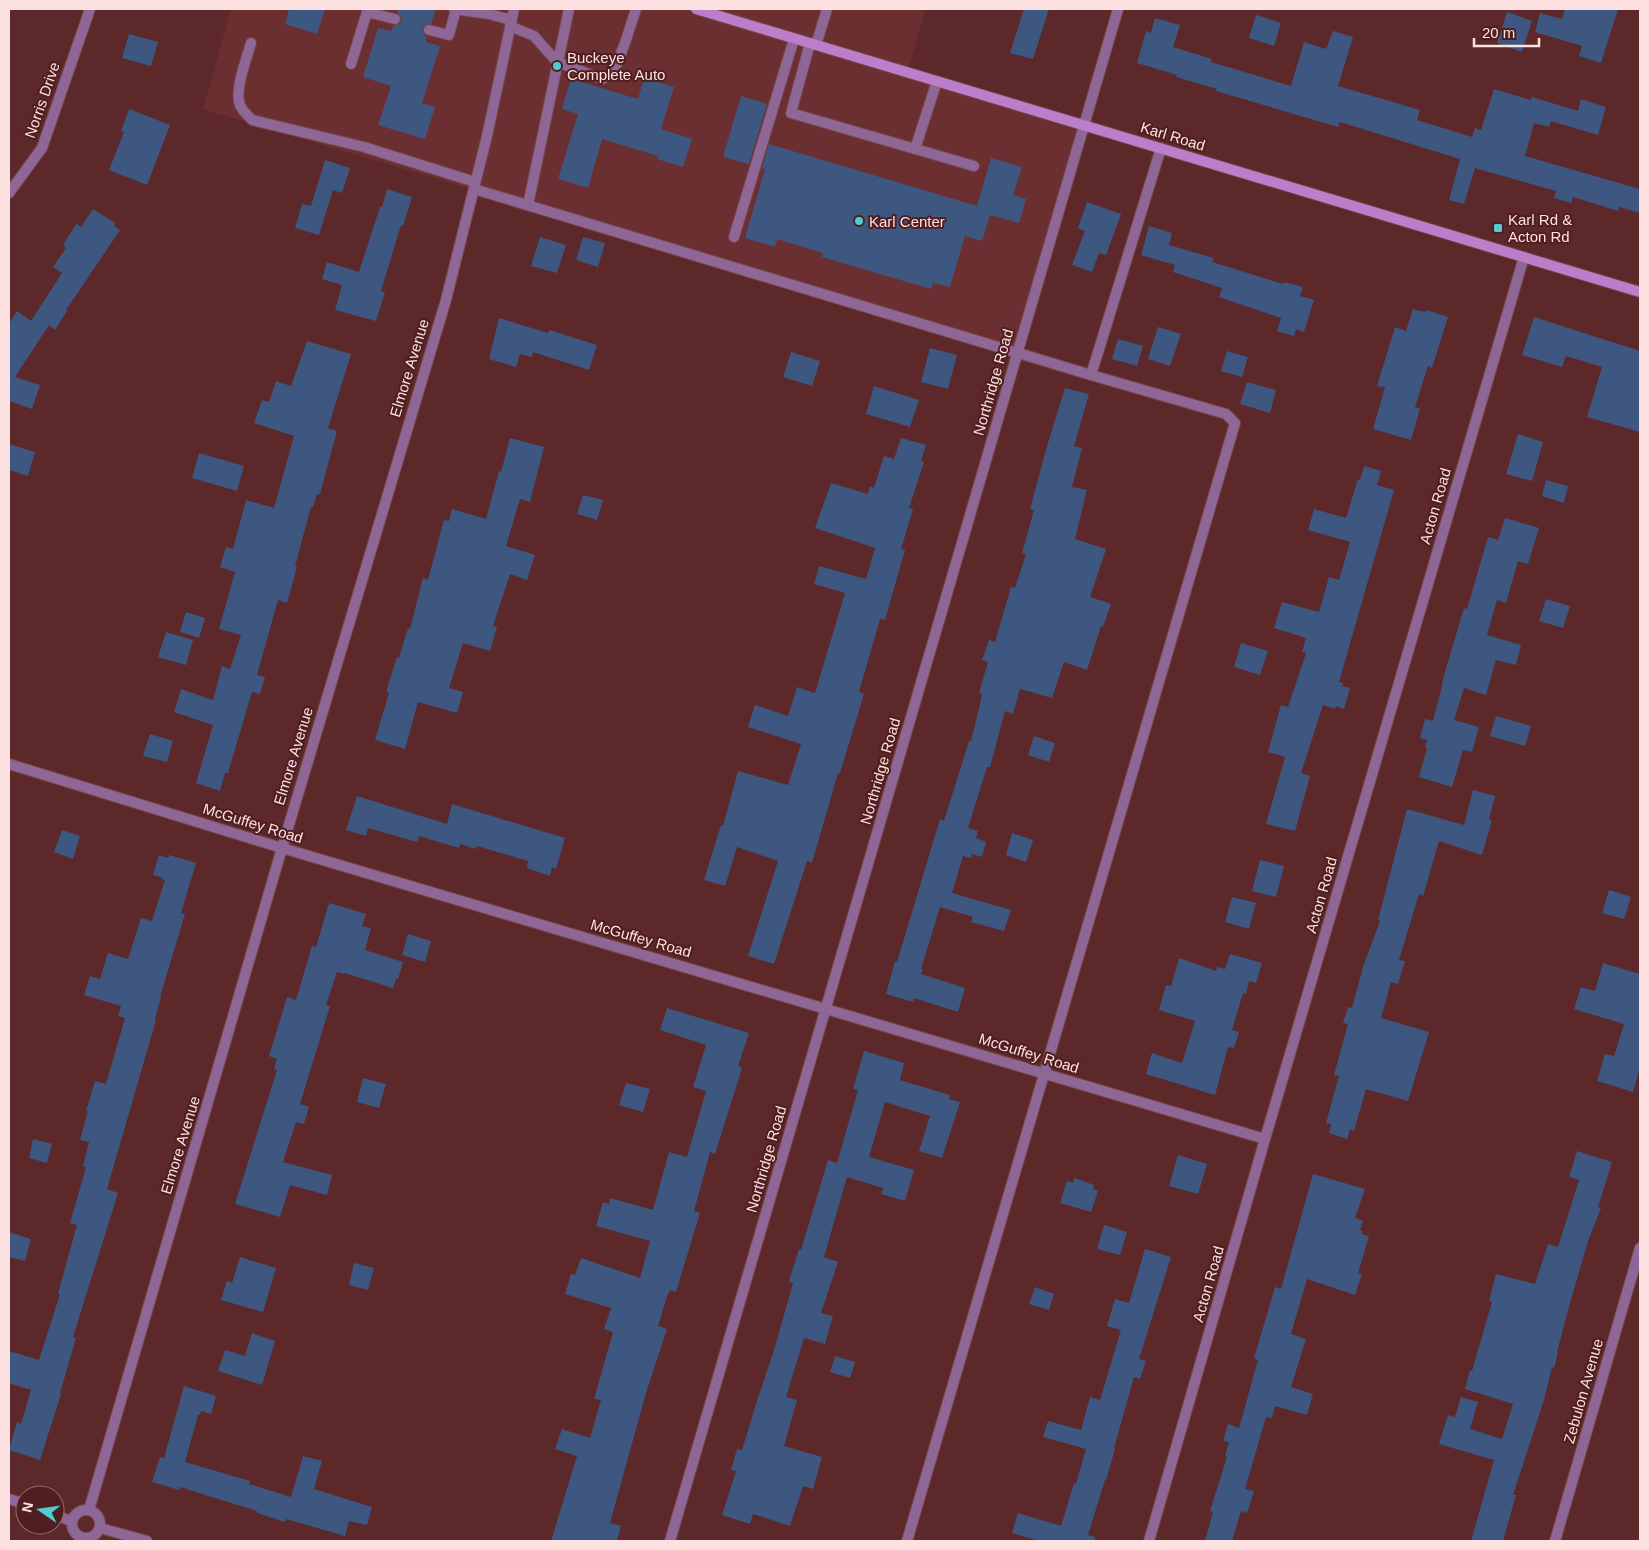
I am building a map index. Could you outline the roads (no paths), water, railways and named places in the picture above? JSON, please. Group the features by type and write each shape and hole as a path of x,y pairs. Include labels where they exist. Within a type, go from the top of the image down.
{"main road":[{"name":"Karl Road","path":"696,9 1640,292"}],"street":[{"name":"Norris Drive","path":"9,193 42,148 90,9"},
{"path":"430,30 449,35 455,9 489,14 511,23 534,36 557,62 602,79 613,74 636,9"},
{"name":"Elmore Avenue","path":"89,1510 282,848 446,300 487,136 514,9"},
{"path":"528,205 569,9"},
{"path":"827,9 813,44 791,113 974,166"},
{"name":"Northridge Road","path":"670,1541 1118,9"},
{"path":"351,64 367,10 395,19"},
{"path":"734,237 794,39"},
{"path":"251,42 238,91 239,104 252,120 364,147 528,205 1226,414 1235,423 907,1541"},
{"path":"915,149 937,81"},
{"path":"1091,375 1161,148"},
{"name":"Acton Road","path":"1149,1541 1524,257"},
{"name":"McGuffey Road","path":"9,764 282,848 1265,1139"},
{"name":"Zebulon Avenue","path":"1556,1541 1640,1248"},
{"path":"89,1510 98,1516 100,1528 94,1537 82,1540 73,1532 71,1521 78,1512 89,1510"},
{"path":"65,1519 71,1521"},
{"path":"100,1528 147,1541"}],"place":[{"name":"Buckeye Complete Auto","path":"557,66"},
{"name":"Karl Center","path":"859,221"},
{"name":"Karl Rd & Acton Rd","path":"1498,228"}]}
